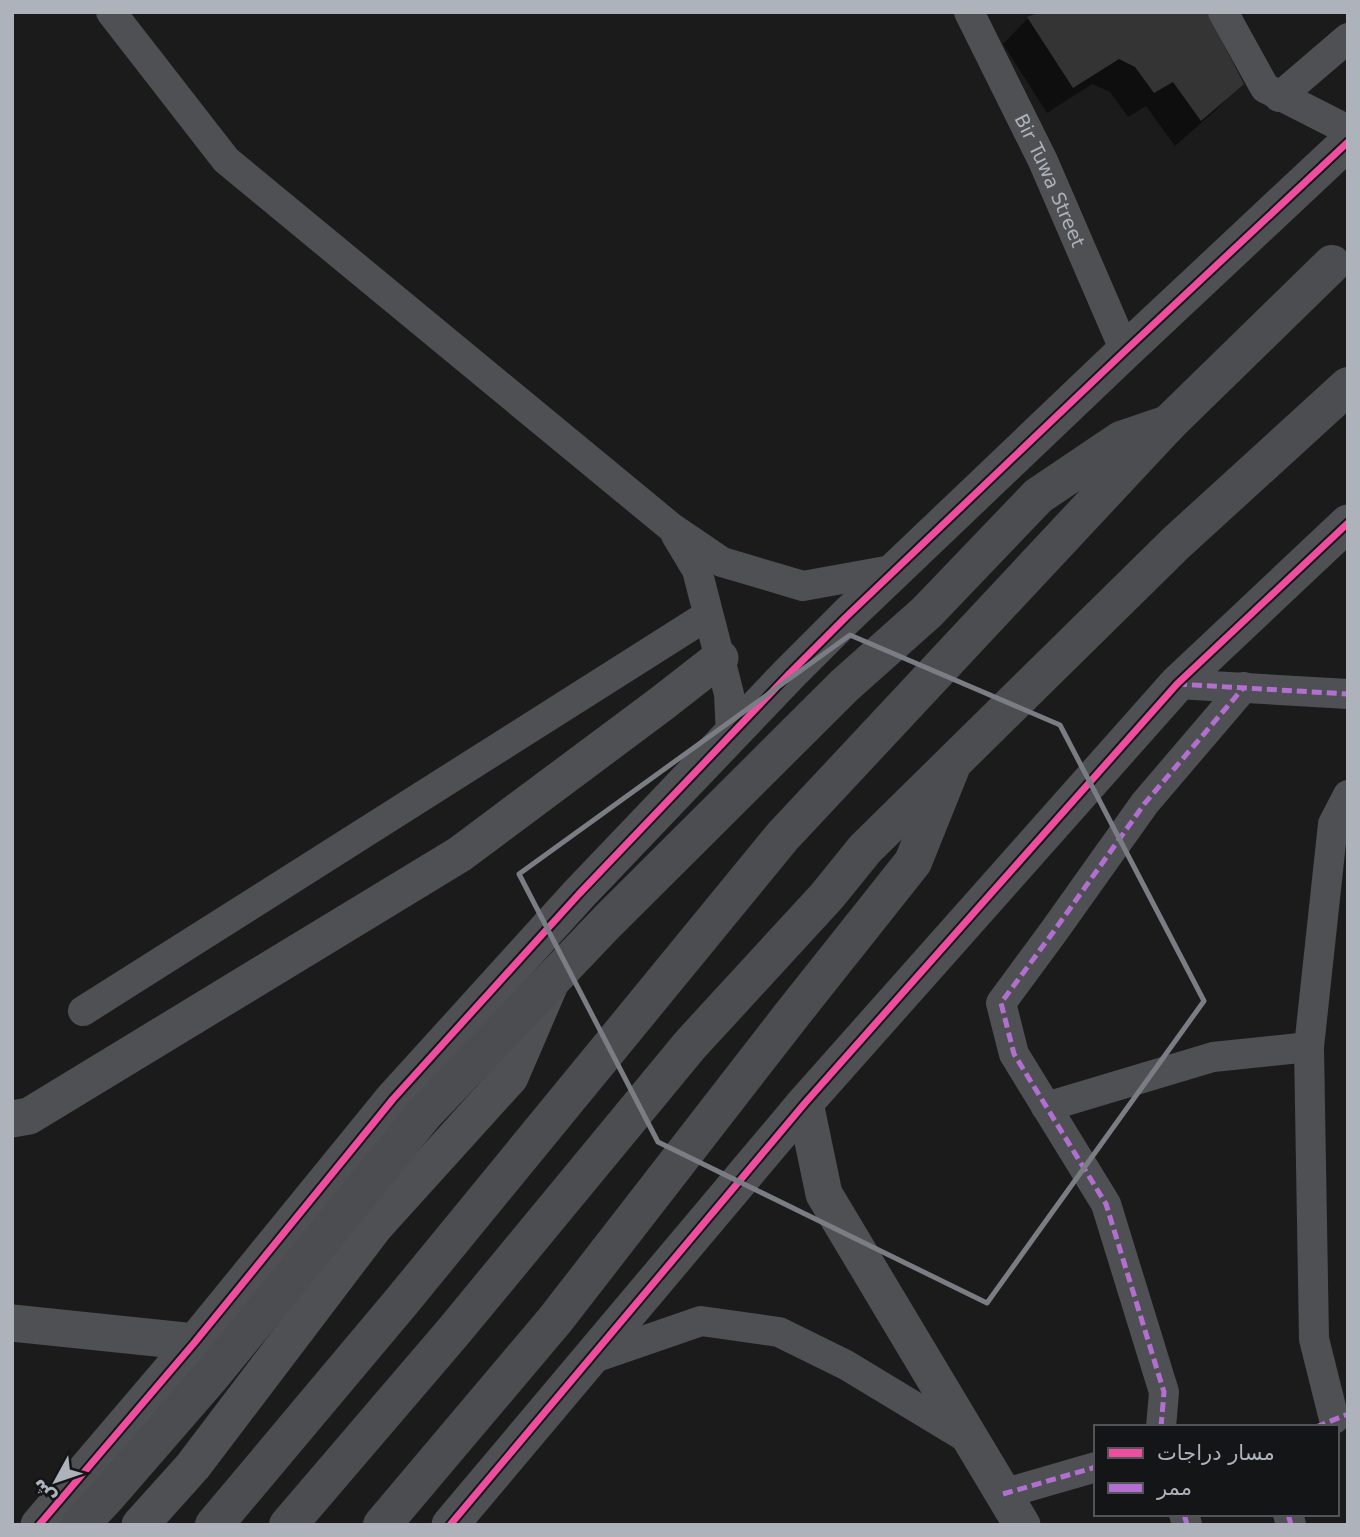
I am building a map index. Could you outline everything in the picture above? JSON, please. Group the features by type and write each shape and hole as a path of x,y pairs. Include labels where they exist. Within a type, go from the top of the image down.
{"main road":[{"path":"214,1525 402,1301 782,837 1168,425 1332,264"},
{"path":"288,1525 454,1331 690,1045 827,896 865,849 1176,543 1348,386"},
{"path":"80,1525 212,1375 424,1114 553,977 845,685 927,612 1038,496 1121,440 1168,425"},
{"path":"382,1525 555,1320 913,862 952,765"}],"street":[{"path":"111,12 226,160 672,528 722,562 803,586 897,569"},
{"name":"Bir Tuwa Street","path":"970,12 1043,161 1125,351"},
{"path":"1223,12 1265,89 1348,130"},
{"path":"1279,97 1348,38"},
{"path":"39,1525 195,1342 394,1099 579,894 846,617 1348,142"},
{"path":"450,1525 805,1103 1177,684 1348,523"},
{"path":"672,528 697,570 729,694 731,734"},
{"path":"83,1012 708,615"},
{"path":"12,1119 29,1116 460,854 720,659"},
{"path":"1177,684 1348,694"},
{"path":"1161,1425 1164,1392 1105,1204 1014,1054 1001,1003 1145,803 1244,687"},
{"path":"1333,1420 1314,1339 1310,1047 1333,824 1348,795"},
{"path":"140,1525 193,1466 374,1226 510,1077 553,977"},
{"path":"1046,1107 1213,1056 1310,1047"},
{"path":"805,1103 824,1194 1023,1525"},
{"path":"588,1360 701,1321 779,1332 846,1365 970,1440"},
{"path":"12,1323 195,1342"},
{"path":"1003,1494 1094,1467"}],"highlighted area":[{"path":"850,635 1060,725 1204,1001 987,1303 658,1142 519,874"}],"building":[{"path":"1040,12 1207,12 1244,84 1201,121 1173,82 1154,93 1135,67 1119,59 1073,88 1027,17"}],"marked path":[{"path":"1177,684 1348,694"},
{"path":"1161,1425 1164,1392 1106,1204 1014,1054 1001,1003 1145,803 1244,687"},
{"path":"1321,1425 1348,1414"},
{"path":"1003,1494 1094,1468"},
{"path":"1185,1516 1187,1525"},
{"path":"1289,1516 1291,1525"}],"cycle path":[{"path":"39,1525 195,1342 393,1099 579,894 846,617 1348,142"},
{"path":"450,1525 805,1103 1177,684 1348,523"}]}
